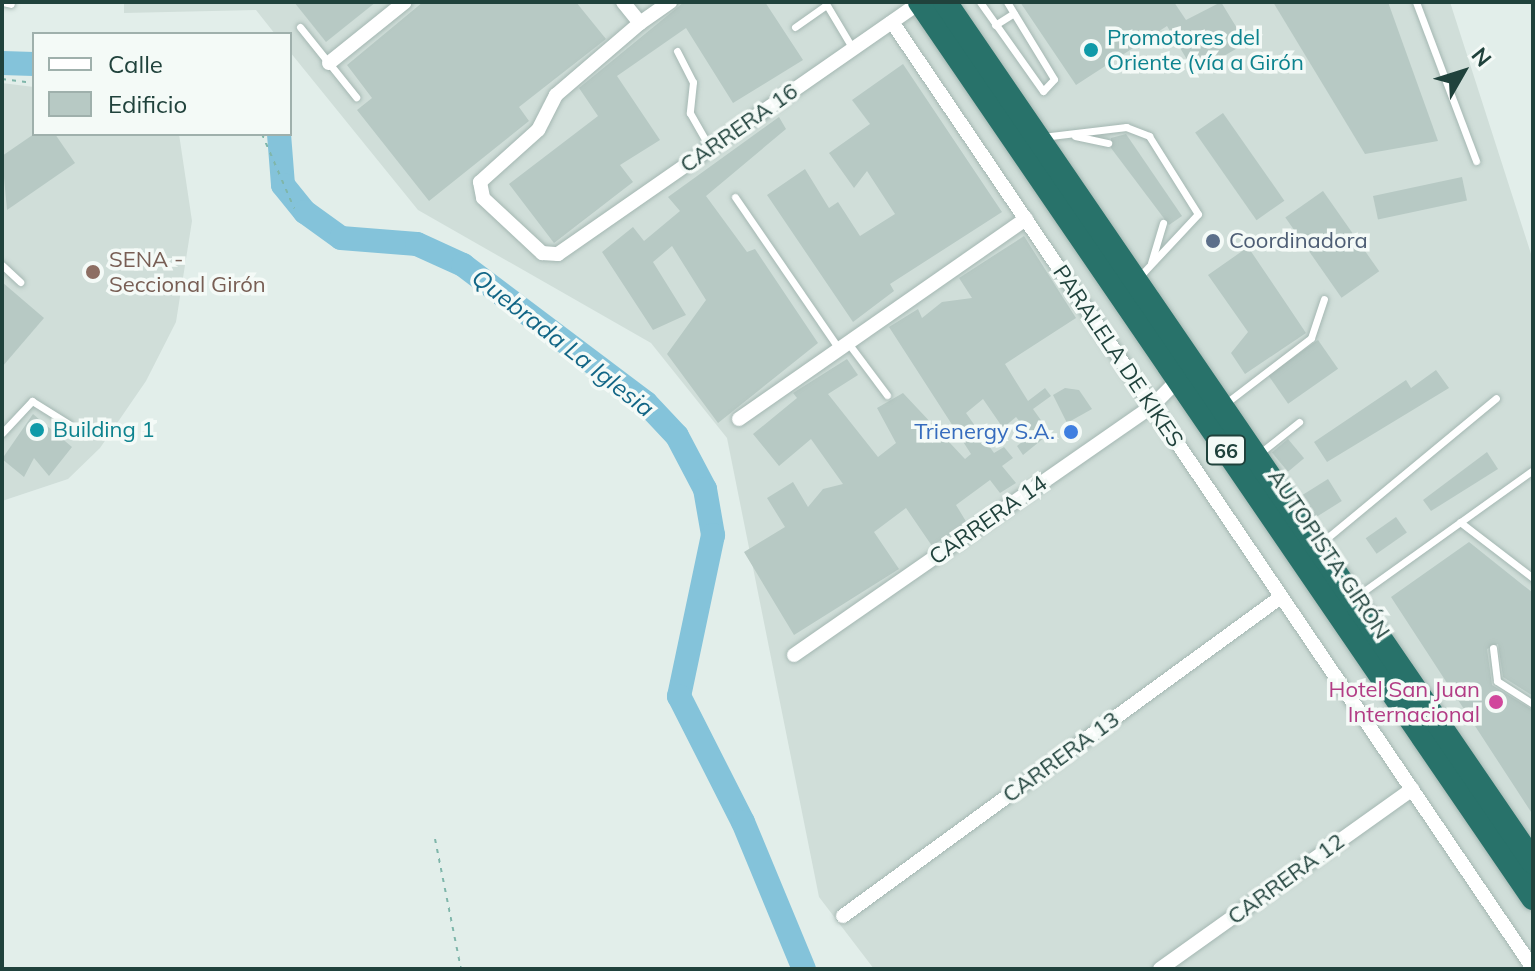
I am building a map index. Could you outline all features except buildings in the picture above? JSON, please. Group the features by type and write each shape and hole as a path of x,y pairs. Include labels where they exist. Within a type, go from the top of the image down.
{"highway":[{"name":"AUTOPISTA GIRÓN","path":"920,2 1533,898"},
{"name":"AUTOPISTA GIRÓN","path":"945,2 1038,138 1143,273 1221,406 1533,862"}],"street":[{"path":"329,63 405,2"},
{"path":"623,2 640,23 670,2"},
{"name":"CARRERA 16","path":"640,23 556,95 538,130 480,182 483,198 542,253 558,254 920,2"},
{"name":"PARALELA DE KIKES","path":"892,22 1152,406 1278,599 1533,968"},
{"path":"739,419 1026,219"},
{"name":"CARRERA 14","path":"794,655 1152,406 1178,380"},
{"name":"CARRERA 13","path":"843,916 1278,599"},
{"name":"CARRERA 12","path":"1160,969 1412,789"}],"lane":[{"path":"980,2 1039,91 1053,85 1007,2"},
{"path":"1416,2 1476,161"},
{"path":"795,27 826,3 853,49"},
{"path":"995,25 1014,13"},
{"path":"300,27 356,97"},
{"path":"677,51 693,82 690,113 710,148"},
{"path":"1038,138 1137,129 1195,205 1195,221 1143,273"},
{"path":"1067,134 1108,143"},
{"path":"735,197 844,346 887,395"},
{"path":"1143,273 1163,223"},
{"path":"2,265 20,282"},
{"path":"1221,406 1311,338 1324,299"},
{"path":"1316,547 1496,398"},
{"path":"2,433 32,401 69,424"},
{"path":"1255,457 1299,422"},
{"path":"1352,599 1533,470"},
{"path":"1460,522 1533,578"},
{"path":"1493,648 1497,681 1533,704"}],"path":[{"path":"2,79 32,83"},
{"path":"263,136 294,208"},
{"path":"435,839 461,969"}],"shaded area":[{"path":"124,2 1450,2 1533,260 1533,969 874,969 819,897 727,438 651,343 418,210 292,54 292,32 273,32 256,10 124,13"},
{"name":"SENA - Seccional Girón","path":"2,83 32,87 32,136 179,136 192,221 176,322 146,381 100,448 68,479 2,501"}],"waterway":[{"name":"Quebrada La Iglesia","path":"2,63 32,64"},
{"name":"Quebrada La Iglesia","path":"279,136 283,185 305,212 341,238 417,244 463,265 646,403 677,436 705,489 713,535 679,696 743,822 804,969"}],"place":[{"name":"Promotores del Oriente (vía a Girón","path":"1091,50"},
{"name":"Coordinadora","path":"1213,241"},
{"name":"SENA - Seccional Girón","path":"93,272"},
{"name":"Building 1","path":"37,430"},
{"name":"Trienergy S.A.","path":"1071,432"},
{"name":"Hotel San Juan Internacional","path":"1496,702"}]}
